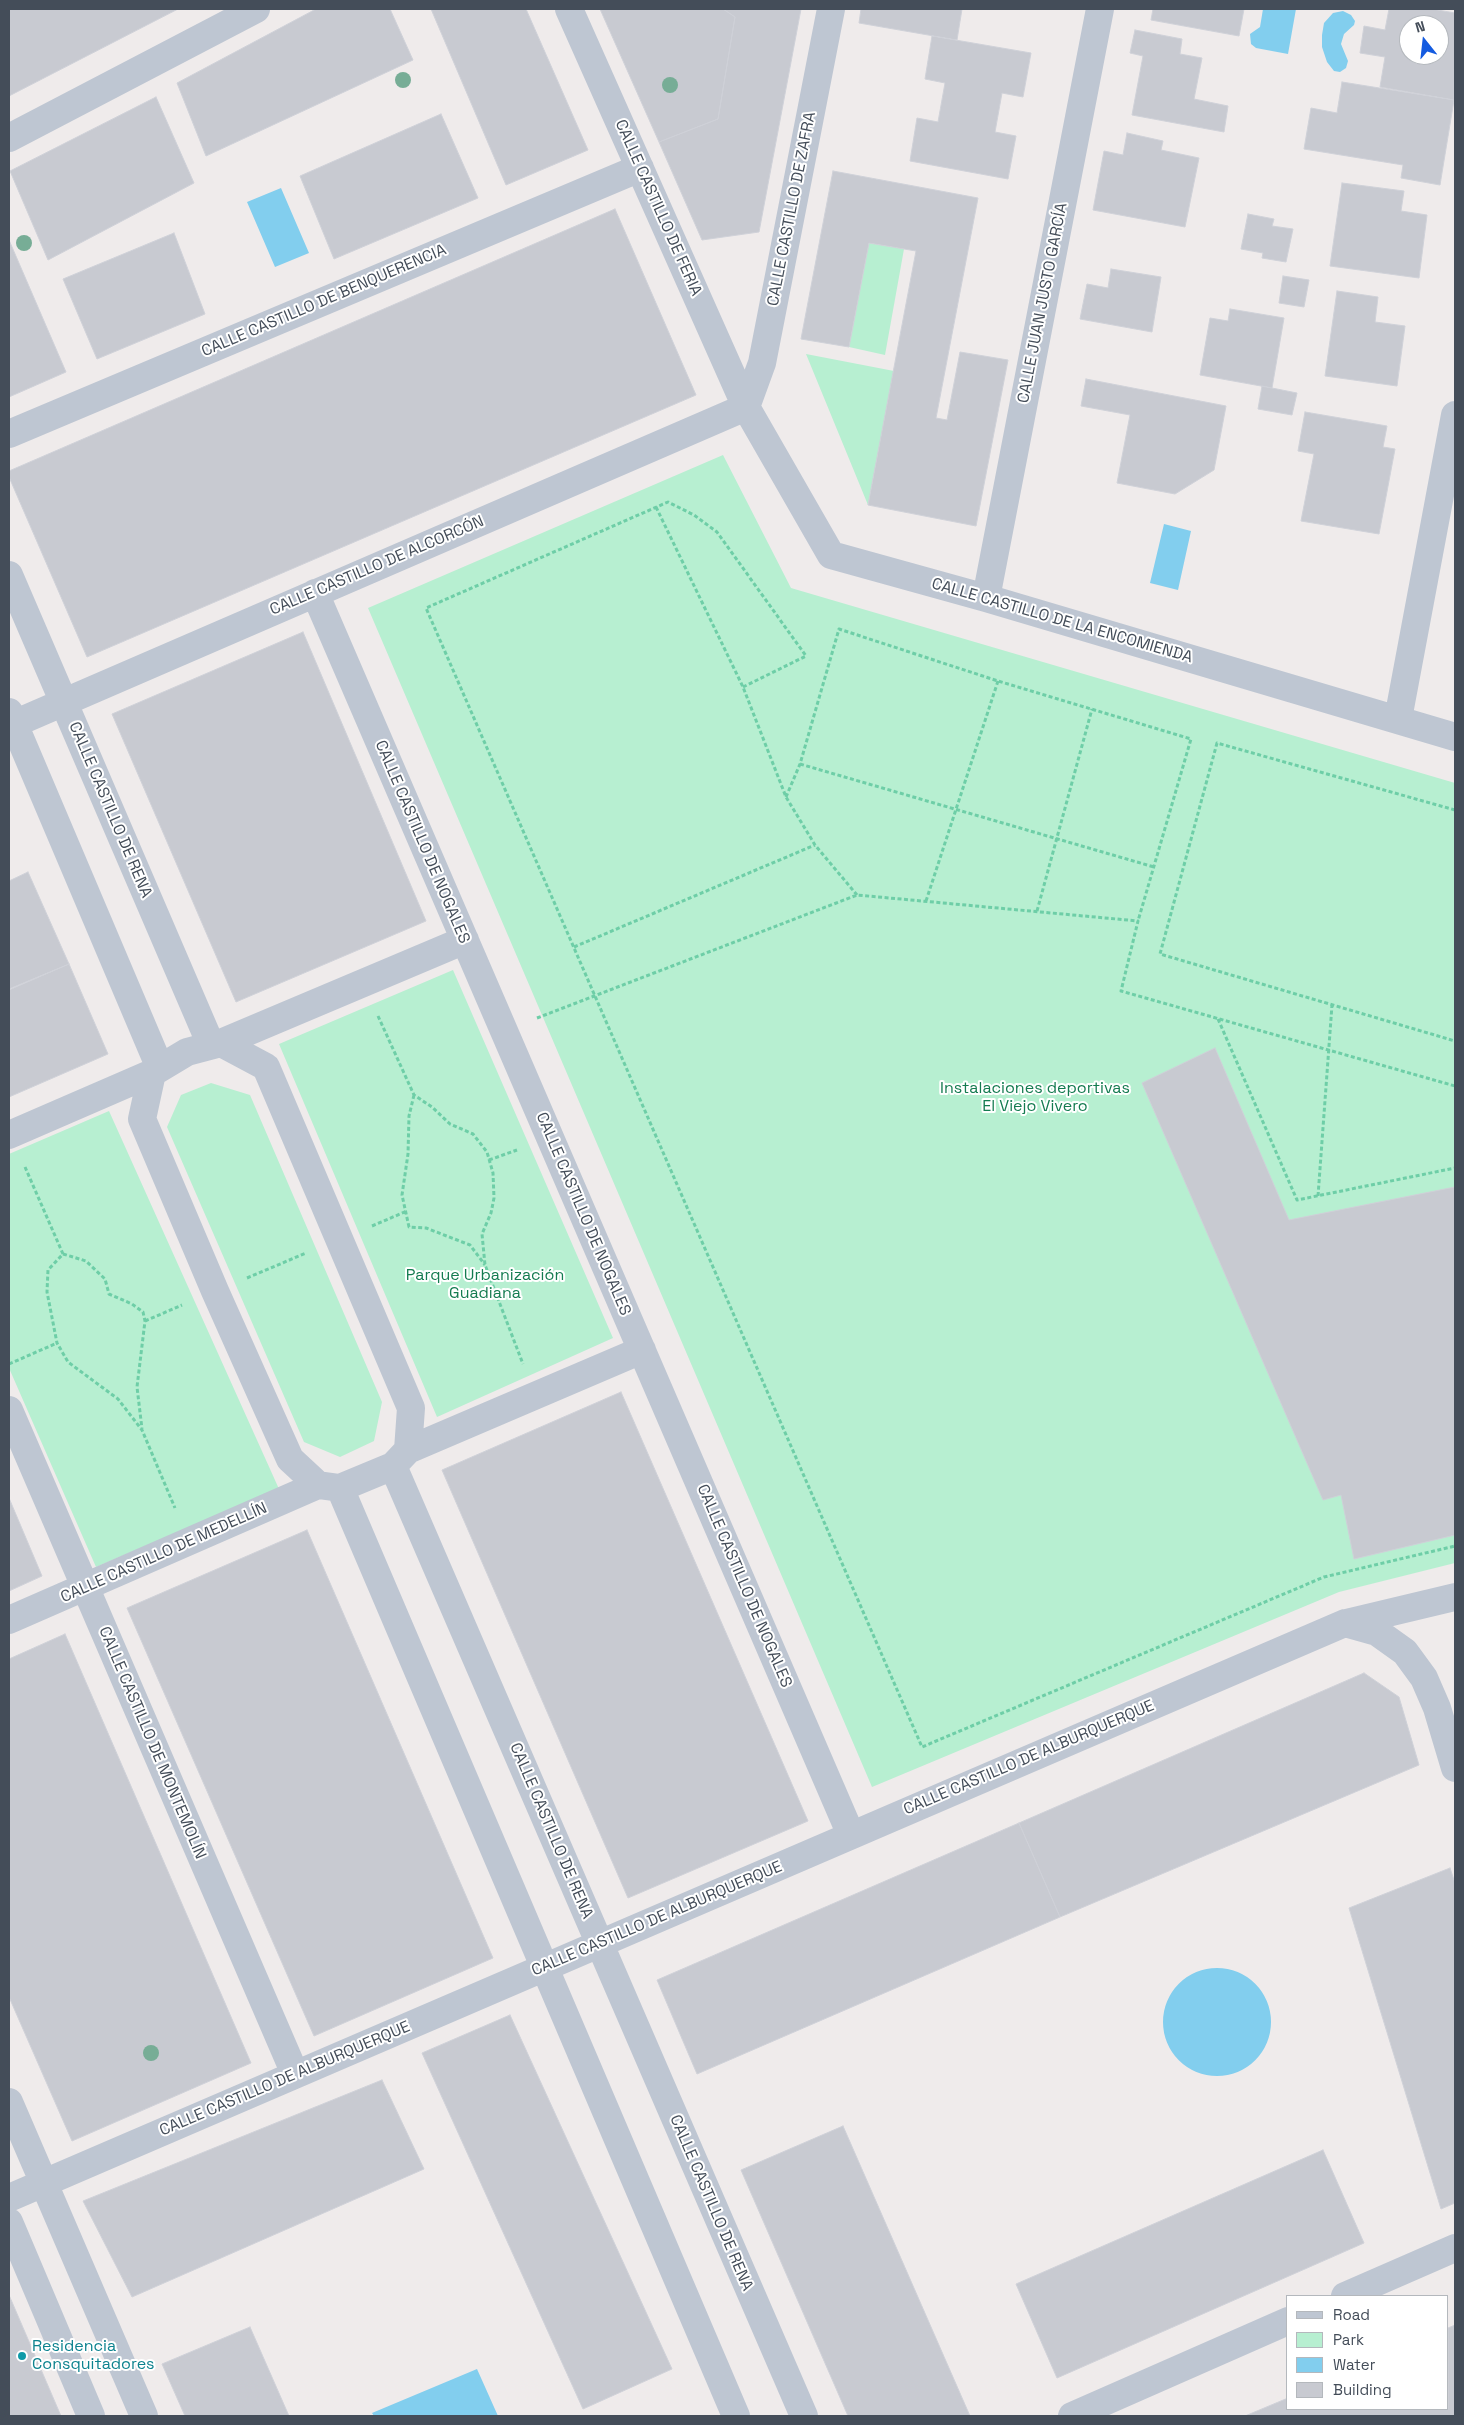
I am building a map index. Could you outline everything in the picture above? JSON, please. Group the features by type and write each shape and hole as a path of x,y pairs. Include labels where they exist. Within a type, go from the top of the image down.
{"street":[{"path":"9,138 256,9"},
{"name":"CALLE CASTILLO DE FERIA","path":"569,9 746,407"},
{"name":"CALLE CASTILLO DE ZAFRA","path":"746,407 762,363 831,9"},
{"name":"CALLE JUAN JUSTO GARCÍA","path":"986,598 1100,9"},
{"name":"CALLE CASTILLO DE BENQUERENCIA","path":"9,434 640,168"},
{"name":"CALLE CASTILLO DE ALCORCÓN","path":"10,721 63,702 746,407"},
{"name":"CALLE CASTILLO DE LA ENCOMIENDA","path":"746,407 831,555 986,598 1455,736"},
{"path":"1398,720 1455,415"},
{"name":"CALLE CASTILLO DE RENA","path":"9,575 63,702 216,1044"},
{"name":"CALLE CASTILLO DE NOGALES","path":"315,593 851,1835"},
{"path":"10,721 156,1070 142,1119 215,1291 290,1459 329,1487 544,1967 736,2416"},
{"path":"10,1135 156,1070 187,1052 216,1044 465,940"},
{"path":"216,1044 266,1067 410,1408 401,1458"},
{"path":"401,1458 536,1395 642,1350"},
{"name":"CALLE CASTILLO DE MONTEMOLÍN","path":"9,1410 295,2074"},
{"name":"CALLE CASTILLO DE RENA","path":"401,1458 600,1944 804,2416"},
{"name":"CALLE CASTILLO DE MEDELLÍN","path":"9,1620 189,1541 401,1458"},
{"name":"CALLE CASTILLO DE ALBURQUERQUE","path":"9,2198 1305,1639 1344,1623 1455,1597"},
{"path":"1344,1623 1377,1632 1405,1652 1424,1678 1437,1708 1455,1768"},
{"path":"9,2102 144,2416"},
{"path":"9,2222 91,2416"},
{"path":"1347,2295 1455,2248"},
{"path":"1072,2416 1286,2322"}],"path":[{"path":"742,687 806,656 717,532 694,515 668,502 426,608 922,1747 1324,1577 1455,1546"},
{"path":"656,507 742,687 786,797 815,845 857,894"},
{"path":"786,797 800,764 839,629 998,681 1190,739 1138,921 1121,991 1455,1086"},
{"path":"926,901 998,681"},
{"path":"1037,911 1092,709"},
{"path":"1455,810 1217,743 1160,954 1455,1041"},
{"path":"800,764 1154,867"},
{"path":"574,947 815,845"},
{"path":"504,1031 857,894 1138,921"},
{"path":"363,983 414,1095 432,1107 450,1124 473,1134 487,1152 493,1173 494,1198 491,1214 482,1234 485,1265"},
{"path":"1318,1196 1327,1050 1332,1004"},
{"path":"1218,1018 1297,1200 1455,1168"},
{"path":"414,1095 409,1116 408,1154 402,1195 409,1227 426,1228 470,1245 485,1265 536,1395"},
{"path":"10,1135 63,1254 86,1261 105,1278 109,1294 132,1304 143,1312 145,1320 137,1387 142,1430"},
{"path":"145,1320 407,1211"},
{"path":"63,1254 48,1270 47,1292 57,1343 68,1362 118,1399 142,1430 189,1541"},
{"path":"9,1364 57,1343"}],"green space":[{"path":"869,243 904,249 885,355 849,347"},
{"path":"806,354 894,371 868,505"},
{"name":"Instalaciones deportivas El Viejo Vivero","path":"723,455 791,588 1455,783 1455,1563 1339,1592 872,1787 368,608"},
{"name":"Parque Urbanización Guadiana","path":"453,970 613,1338 437,1417 279,1044"},
{"path":"211,1083 250,1095 382,1402 374,1441 340,1457 304,1442 167,1127 181,1095"},
{"path":"109,1111 279,1489 96,1567 9,1368 9,1154"}],"water":[{"path":"1263,9 1296,9 1288,54 1256,48 1251,44 1250,34 1260,27"},
{"path":"1343,11 1351,15 1355,21 1354,25 1344,34 1341,44 1348,61 1346,68 1340,72 1334,71 1327,62 1322,47 1322,35 1324,23 1333,13"},
{"path":"281,188 309,253 275,267 247,202"},
{"path":"1164,524 1191,531 1178,590 1150,583"},
{"path":"1217,1968 1238,1972 1255,1984 1267,2001 1271,2022 1267,2043 1255,2060 1238,2072 1217,2076 1196,2072 1179,2060 1167,2043 1163,2022 1167,2001 1179,1984 1196,1972"},
{"path":"477,2369 498,2416 374,2416 372,2413"}],"building":[{"path":"9,9 178,9 9,96"},
{"path":"316,9 390,9 413,60 206,156 177,83"},
{"path":"431,9 526,9 588,150 506,185"},
{"path":"600,9 723,9 735,17 718,119 659,142"},
{"path":"723,9 801,9 759,232 702,240 659,142 718,119 735,17"},
{"path":"861,9 962,9 957,40 859,23"},
{"path":"1153,9 1244,9 1239,36 1151,20"},
{"path":"1389,9 1432,9 1455,13 1454,100 1380,87 1385,57 1360,53 1364,26 1385,30"},
{"path":"1135,30 1182,39 1180,54 1202,58 1194,99 1228,106 1224,132 1132,115 1143,56 1130,53"},
{"path":"932,36 1031,53 1023,97 1002,93 995,132 1016,136 1008,179 910,161 917,118 938,122 945,83 925,79"},
{"path":"1342,82 1454,100 1440,185 1401,178 1403,165 1304,149 1311,108 1337,113"},
{"path":"156,97 194,183 48,260 10,171"},
{"path":"441,114 478,198 334,259 300,176"},
{"path":"1127,133 1163,141 1161,150 1199,158 1185,227 1093,210 1104,151 1123,155"},
{"path":"833,171 978,198 936,418 947,420 960,352 1008,360 976,526 868,505 916,251 869,243 849,347 801,339"},
{"path":"1342,183 1404,191 1401,211 1427,215 1419,278 1330,266"},
{"path":"615,209 696,395 87,657 9,477 9,471"},
{"path":"1248,214 1274,219 1272,226 1293,229 1286,262 1262,258 1263,253 1241,249"},
{"path":"174,233 205,314 97,359 63,279"},
{"path":"9,240 66,372 9,397"},
{"path":"1111,269 1161,277 1152,332 1080,319 1087,284 1108,288"},
{"path":"1283,276 1309,280 1304,307 1279,303"},
{"path":"1337,291 1378,297 1375,322 1405,326 1397,386 1325,376"},
{"path":"1230,309 1284,318 1272,388 1200,375 1210,318 1228,321"},
{"path":"1086,379 1226,406 1214,470 1175,494 1117,483 1130,415 1081,406"},
{"path":"1262,386 1297,393 1292,415 1258,409"},
{"path":"1305,412 1387,426 1383,447 1395,449 1379,534 1301,521 1314,454 1298,451"},
{"path":"303,632 426,921 236,1002 112,714"},
{"path":"28,872 69,964 9,990 9,881"},
{"path":"69,964 108,1054 9,1097 9,989"},
{"path":"1215,1048 1289,1220 1455,1187 1455,1535 1354,1559 1341,1495 1323,1500 1142,1083"},
{"path":"621,1392 808,1821 628,1898 442,1470"},
{"path":"9,1498 42,1576 9,1591"},
{"path":"307,1530 493,1958 314,2036 127,1608"},
{"path":"65,1634 251,2063 72,2141 9,1997 9,1659"},
{"path":"1364,1673 1399,1697 1419,1765 1060,1917 1019,1823"},
{"path":"1019,1823 1060,1917 697,2074 657,1980"},
{"path":"1450,1868 1455,1883 1455,2203 1441,2209 1349,1908"},
{"path":"510,2015 672,2369 583,2409 422,2053"},
{"path":"382,2080 424,2169 132,2297 83,2201"},
{"path":"843,2126 970,2416 848,2416 741,2170"},
{"path":"1323,2150 1364,2243 1057,2378 1016,2284"},
{"name":"Residencia Consquitadores","path":"9,2295 61,2416 9,2416"},
{"path":"1455,2325 1455,2416 1245,2416 1286,2399 1286,2410 1449,2410 1449,2328"},
{"path":"250,2327 289,2416 185,2416 162,2364"}],"place":[{"name":"Residencia Consquitadores","path":"22,2356"}]}
